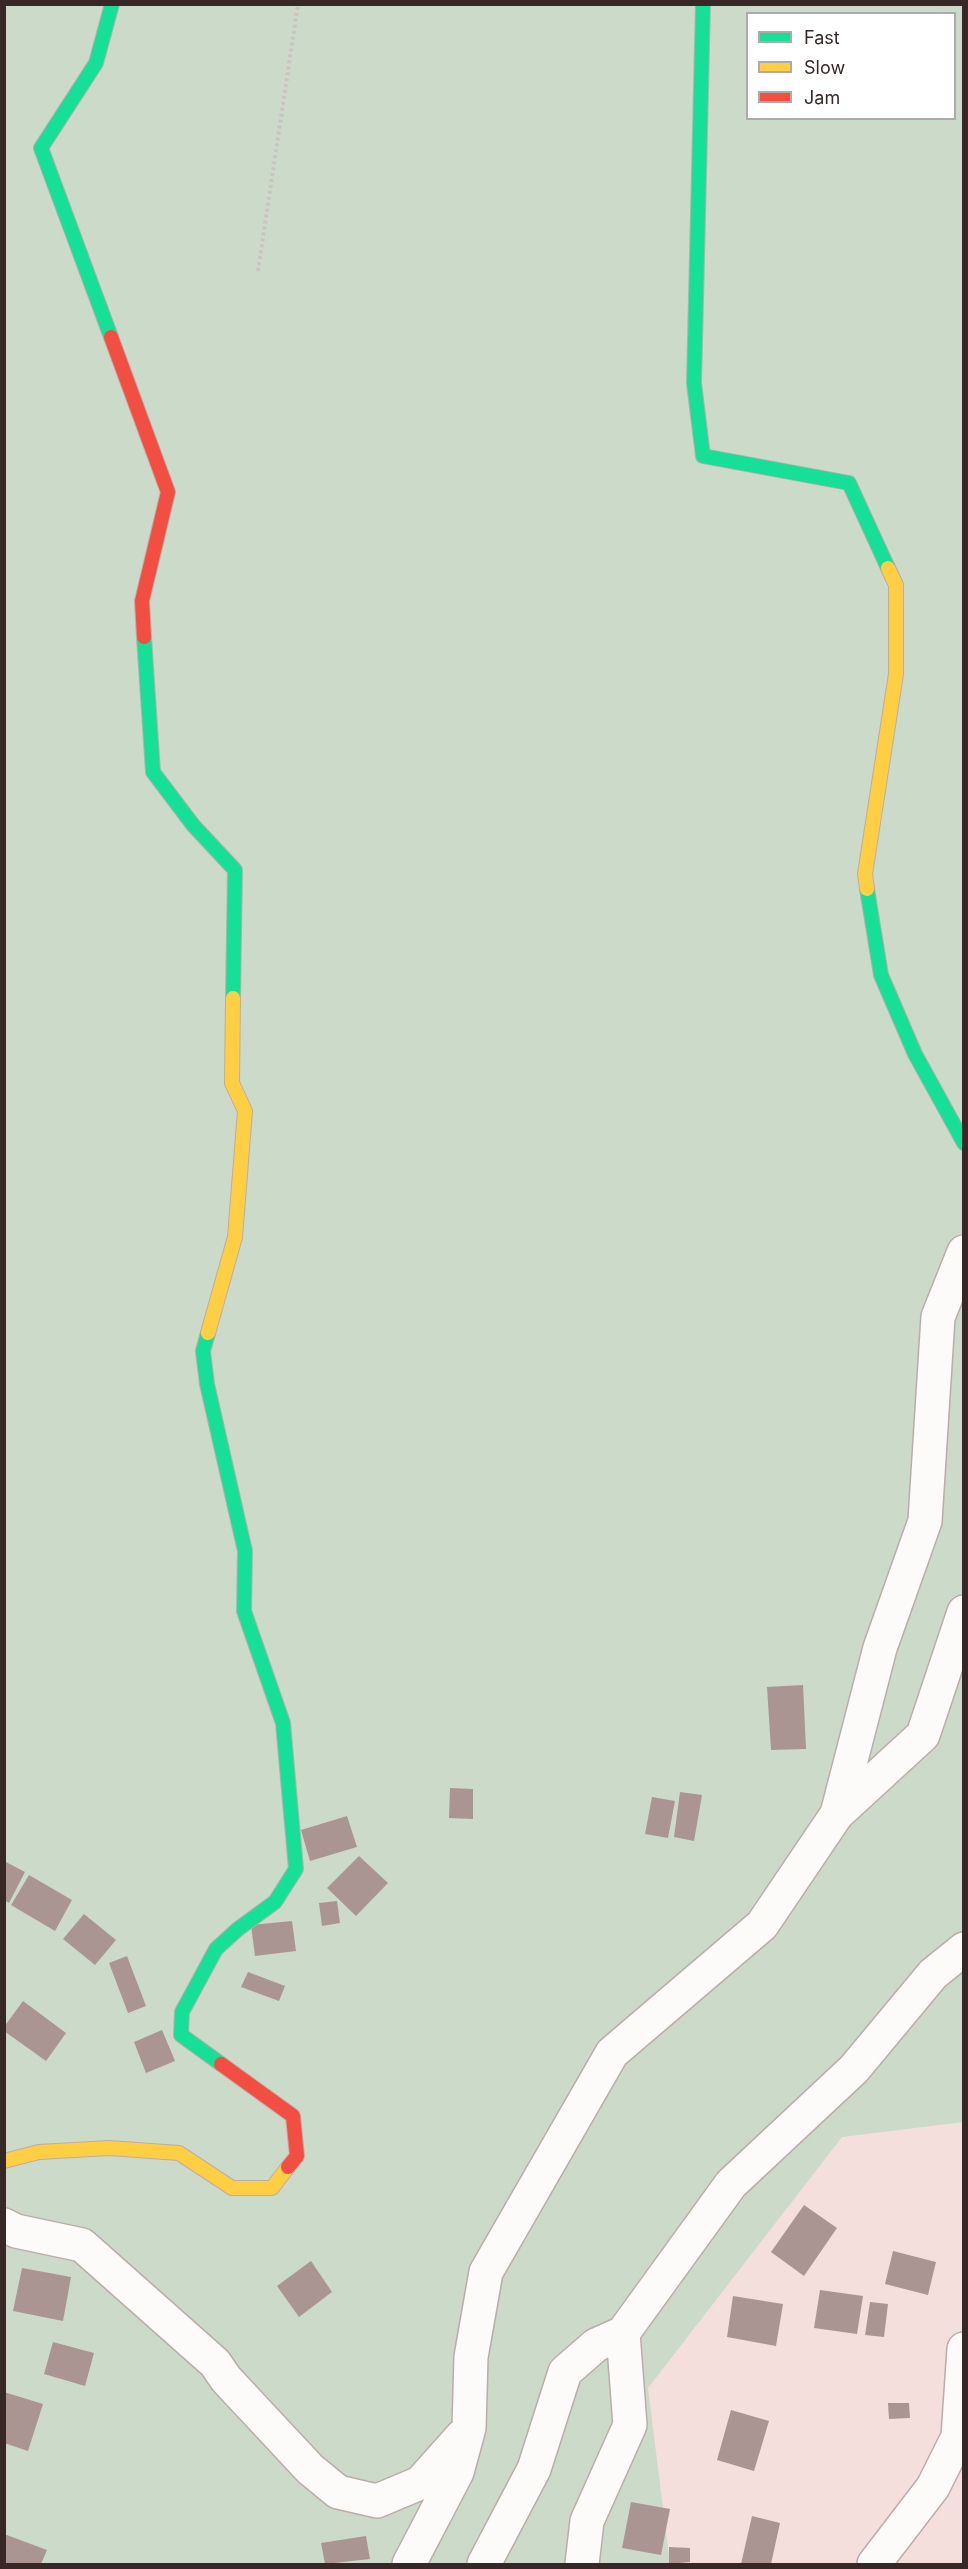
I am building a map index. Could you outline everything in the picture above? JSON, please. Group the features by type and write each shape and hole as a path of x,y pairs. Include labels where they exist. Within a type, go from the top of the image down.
{"street":[{"path":"4,2161 39,2152 109,2148 179,2153 232,2188 272,2188 297,2156 293,2116 181,2035 182,2012 216,1949 238,1929 275,1902 296,1869 283,1723 244,1611 245,1551 207,1384 203,1351 235,1237 245,1110 232,1083 235,870 193,825 153,772 142,601 168,492 41,148 96,63 112,4"},
{"path":"703,4 694,383 703,456 849,483 896,585 896,674 865,874 881,975 915,1054 963,1143"},
{"path":"837,1814 880,1648 925,1521 938,1317 963,1252"},
{"path":"410,2565 457,2472 469,2428 471,2357 486,2272 612,2053 762,1925 837,1814 923,1735 963,1612"},
{"path":"484,2565 534,2469 565,2372 596,2345 623,2333 731,2184 854,2069 933,1974 963,1949"},
{"path":"4,2225 16,2231 82,2245 215,2363 226,2379 310,2469 338,2492 376,2501 420,2483 469,2428"},
{"path":"582,2565 587,2521 630,2425 623,2333"},
{"path":"874,2565 933,2487 958,2437 963,2349"}],"path":[{"path":"258,271 298,4"}],"green space":[{"path":"5,5 963,5 963,2122 842,2137 648,2388 670,2564 5,2564"}],"building":[{"path":"803,1685 806,1749 771,1750 767,1687"},
{"path":"450,1788 473,1789 473,1819 449,1818"},
{"path":"680,1792 702,1795 694,1841 674,1837"},
{"path":"652,1797 675,1801 668,1838 645,1834"},
{"path":"347,1816 357,1847 310,1861 301,1830"},
{"path":"359,1856 388,1883 356,1916 327,1888"},
{"path":"4,1861 25,1872 9,1903 4,1900"},
{"path":"29,1875 72,1900 55,1931 11,1905"},
{"path":"337,1901 340,1923 322,1926 319,1903"},
{"path":"84,1914 116,1940 95,1965 63,1939"},
{"path":"292,1921 296,1951 255,1956 251,1925"},
{"path":"127,1956 146,2006 128,2013 109,1963"},
{"path":"248,1972 285,1986 279,2001 241,1987"},
{"path":"23,2001 66,2033 46,2061 4,2031 4,2027"},
{"path":"162,2030 175,2061 146,2073 134,2042"},
{"path":"804,2205 837,2228 804,2276 771,2252"},
{"path":"893,2251 936,2262 928,2295 885,2284"},
{"path":"311,2261 332,2292 299,2317 277,2286"},
{"path":"22,2268 71,2277 63,2321 13,2311"},
{"path":"820,2290 863,2296 857,2334 814,2328"},
{"path":"733,2296 783,2304 776,2346 727,2337"},
{"path":"870,2302 888,2304 884,2337 865,2335"},
{"path":"53,2342 94,2353 85,2386 44,2374"},
{"path":"4,2392 43,2404 28,2451 4,2443"},
{"path":"888,2403 909,2403 910,2418 889,2419"},
{"path":"731,2410 769,2421 754,2471 717,2460"},
{"path":"631,2502 670,2509 661,2555 622,2548"},
{"path":"752,2516 780,2523 771,2564 741,2564"},
{"path":"4,2534 47,2550 41,2564 4,2564"},
{"path":"366,2536 370,2559 325,2564 321,2543"},
{"path":"669,2547 690,2548 690,2562 669,2564"}],"traffic: fast":[{"path":"111,337 41,148 96,63 112,4"},
{"path":"703,4 694,383 703,456 849,483 888,568"},
{"path":"144,637 153,772 193,825 235,870 233,998"},
{"path":"867,889 881,975 915,1054 964,1143"},
{"path":"208,1333 203,1351 207,1384 245,1551 244,1611 283,1723 296,1869 275,1902 238,1929 216,1949 182,2012 181,2035 221,2064"}],"traffic: slow":[{"path":"867,889 865,874 896,674 896,585 888,568"},
{"path":"208,1333 235,1237 245,1111 232,1083 233,998"},
{"path":"4,2161 39,2152 109,2148 179,2153 232,2188 272,2188 288,2167"}],"traffic: jam":[{"path":"111,337 168,492 142,601 144,637"},
{"path":"221,2064 293,2116 297,2156 288,2167"}]}
